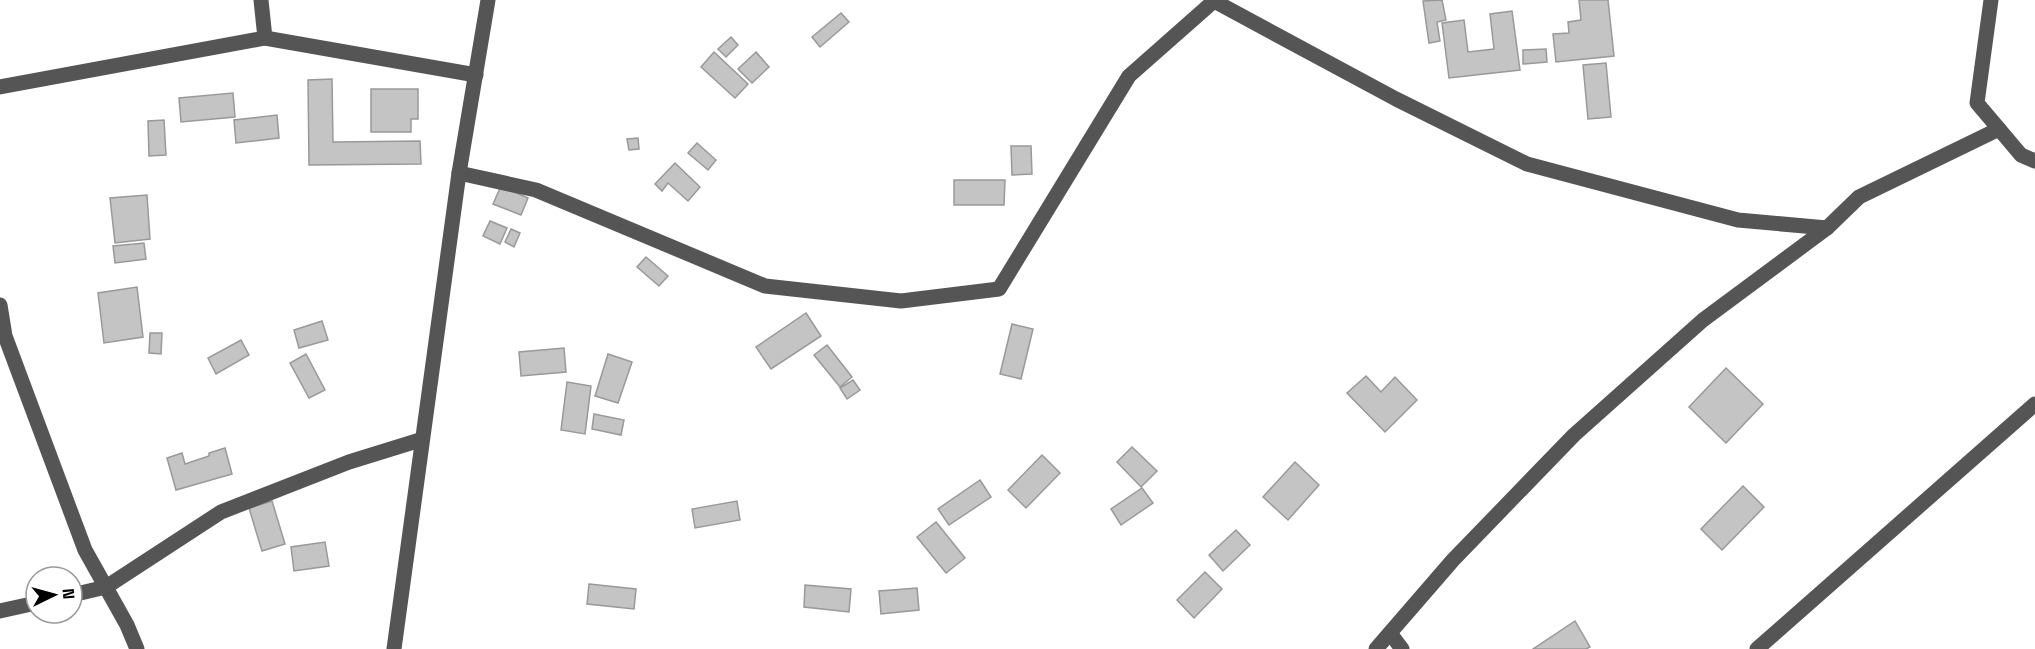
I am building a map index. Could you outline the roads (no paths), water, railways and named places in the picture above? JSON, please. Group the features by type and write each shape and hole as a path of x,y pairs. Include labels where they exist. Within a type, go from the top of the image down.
{"street":[{"path":"261,0 265,38"},
{"path":"394,649 420,440 459,173 488,0"},
{"path":"1991,0 1977,103 2021,155 2035,161"},
{"path":"459,173 536,190 765,286 901,301 999,289 1129,76 1215,1 1396,99 1527,164 1738,220 1827,228"},
{"path":"0,87 265,38 477,75"},
{"path":"1376,649 1453,560 1574,435 1703,320 1827,228 1859,197 1999,129"},
{"path":"0,305 5,336 81,539 136,649"},
{"path":"1757,649 2035,404"},
{"path":"84,592 106,586 221,512 349,462 420,440"},
{"path":"0,611 24,606"},
{"path":"1390,633 1402,649"}]}
